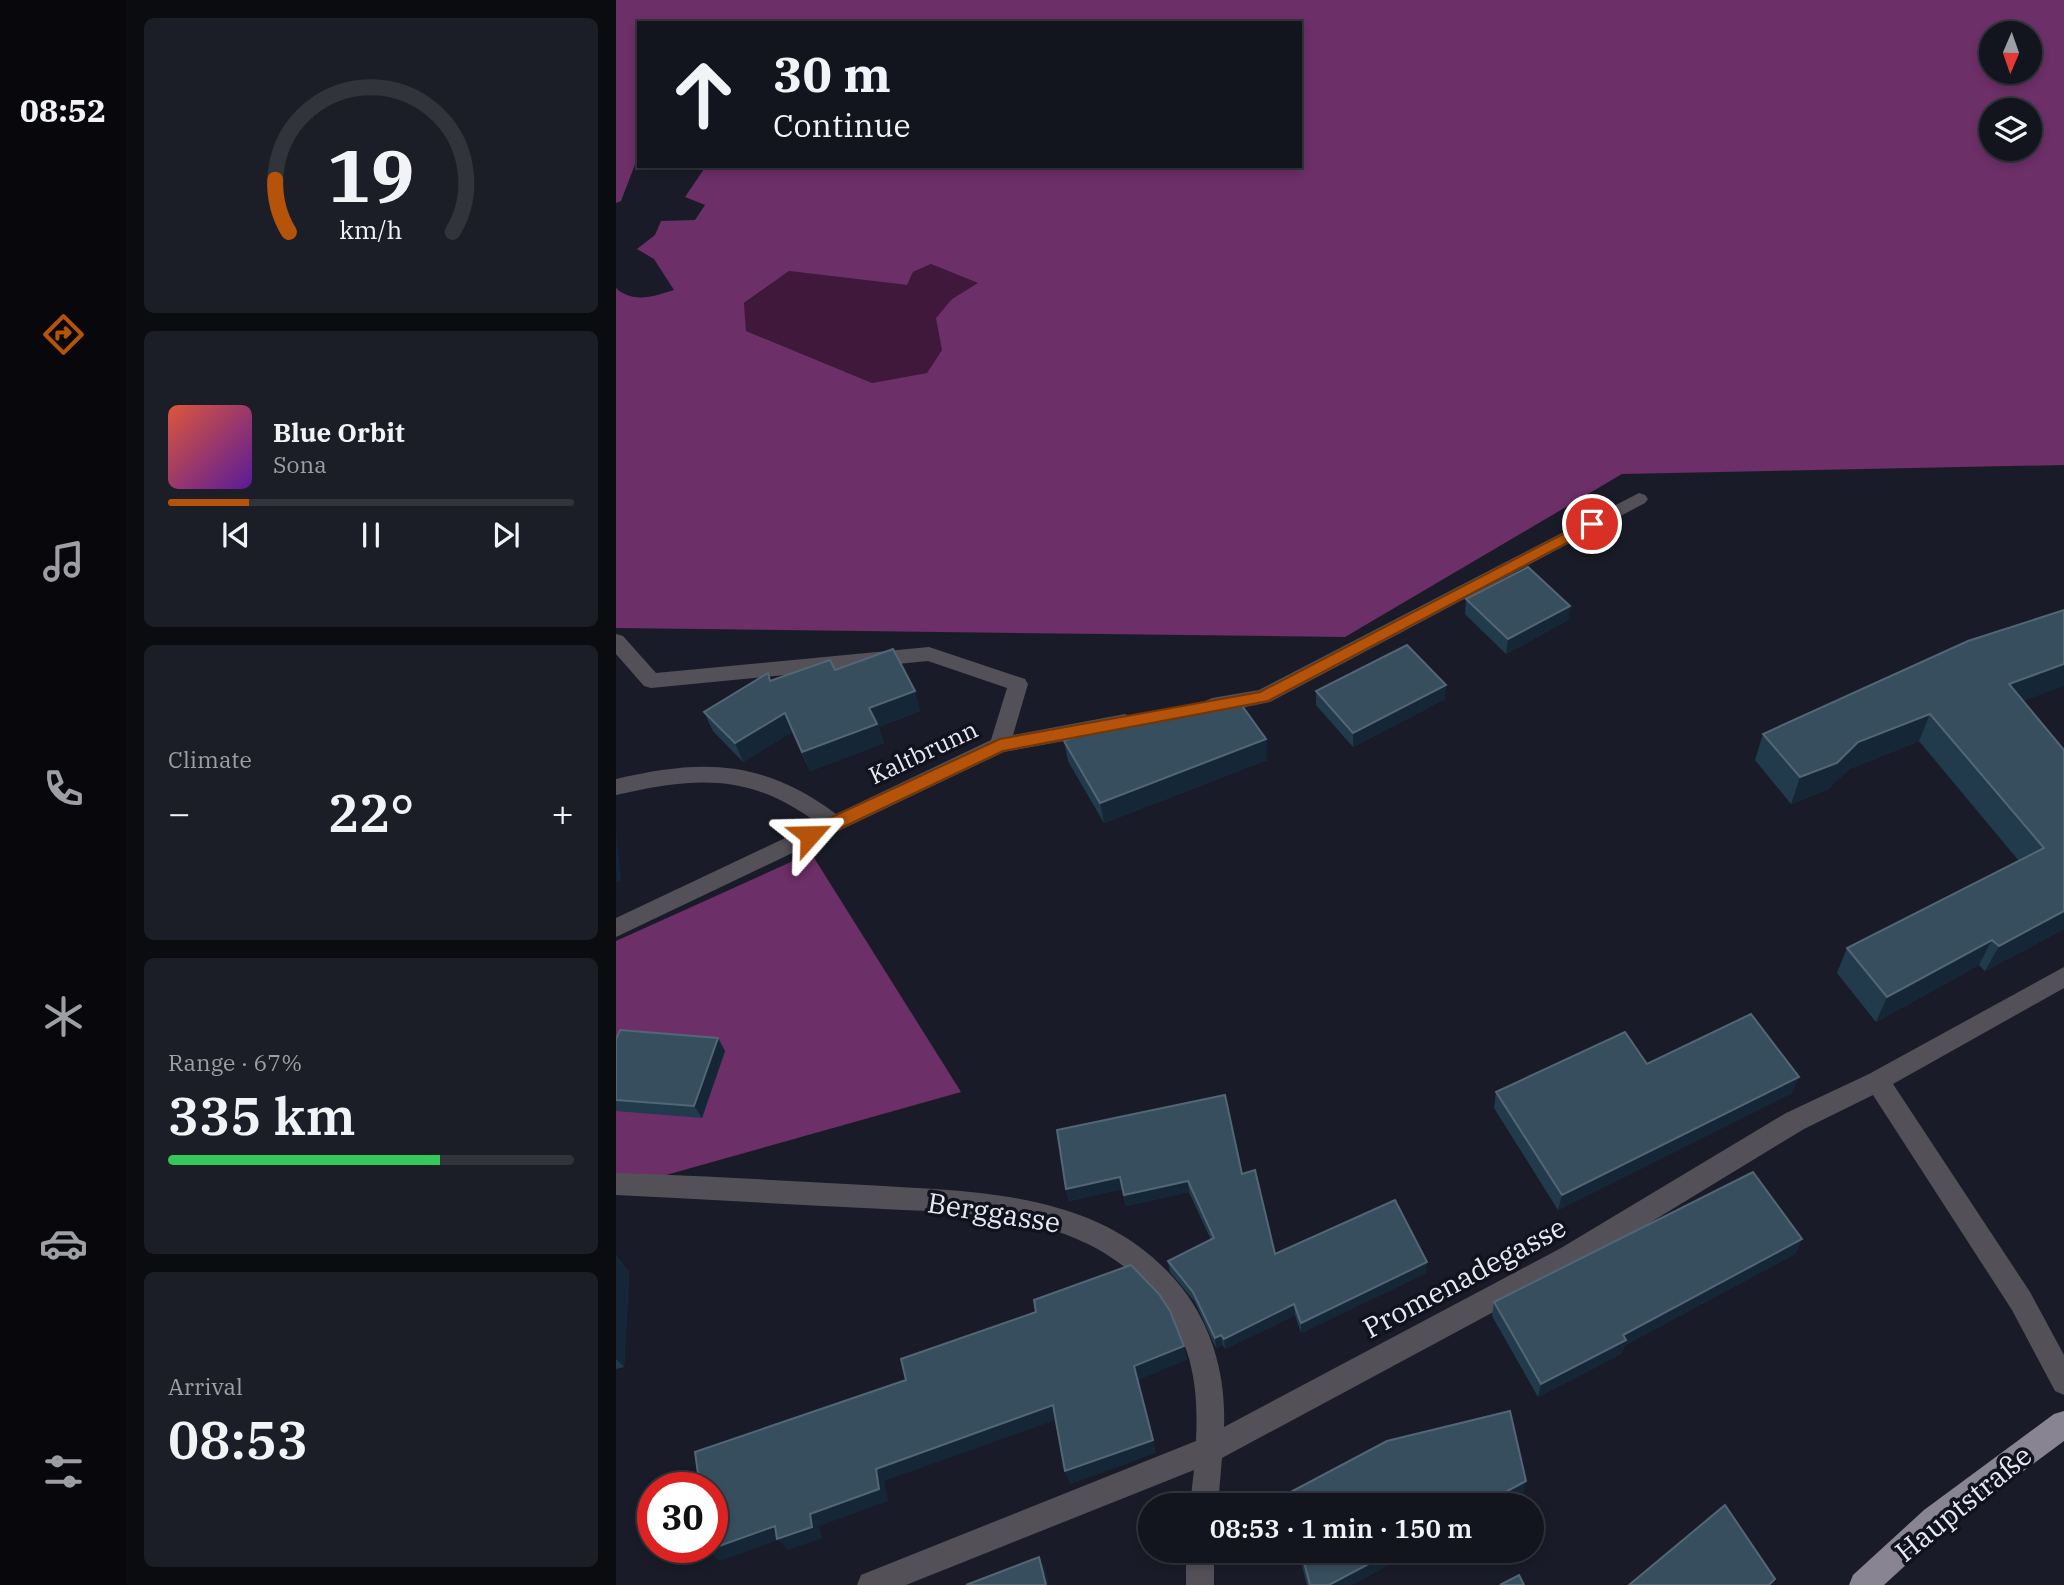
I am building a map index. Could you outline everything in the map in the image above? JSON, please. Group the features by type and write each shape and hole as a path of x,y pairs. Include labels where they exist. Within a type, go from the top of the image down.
{"main road":[{"name":"Hauptstraße","path":"1863,1585 1934,1520 2064,1424"}],"street":[{"path":"1197,709 1263,697 1639,499"},
{"name":"Kaltbrunn","path":"616,641 651,681 929,654 1018,684 1000,745 616,928"},
{"path":"1000,745 1144,719"},
{"path":"616,787 671,775 713,772 744,775 777,786 809,803 834,824"},
{"name":"Promenadegasse","path":"871,1585 1209,1450 1570,1257 1795,1121 1877,1081 2064,977"},
{"path":"1877,1081 2021,1301 2064,1382"},
{"name":"Berggasse","path":"616,1184 959,1202 1050,1216 1082,1227 1137,1259 1161,1282 1199,1341 1208,1376 1211,1412 1205,1493"},
{"path":"1200,1563 1200,1585"}],"shaded area":[{"path":"616,0 2064,0 2064,465 1622,474 1345,637 616,628 616,288 637,297 674,290 654,259 637,249 655,235 661,221 695,220 705,205 685,197 705,168 1302,168 1302,21 637,21 637,159 621,201 616,203","holes":["931,264 978,283 952,299 936,318 942,350 927,373 872,383 746,331 744,303 789,271 907,285 913,272"]},
{"path":"931,264 979,283 952,299 942,350 927,373 872,383 746,331 744,304 789,271 907,285 913,272"},
{"path":"811,853 961,1092 616,1189 616,941"}],"building":[{"path":"1528,567 1570,606 1508,639 1466,599"},
{"path":"2064,610 2064,664 2009,684 2064,750 2064,911 1999,946 1992,940 1887,997 1847,948 2044,848 1930,714 1858,742 1837,763 1800,777 1763,734 1968,641"},
{"path":"1407,645 1446,685 1353,733 1316,691"},
{"path":"893,649 915,691 869,708 877,724 802,752 785,713 735,743 704,712 768,673 770,681 830,660 835,670"},
{"path":"1238,700 1266,739 1100,803 1064,741 1115,720"},
{"path":"1751,1014 1799,1077 1562,1195 1496,1092 1625,1032 1647,1064"},
{"path":"620,1030 718,1038 694,1106 616,1100 616,1039"},
{"path":"1225,1095 1242,1174 1255,1170 1275,1254 1395,1200 1427,1262 1301,1323 1294,1304 1224,1339 1221,1335 1215,1338 1193,1292 1168,1261 1214,1238 1188,1181 1124,1195 1120,1177 1066,1189 1057,1130"},
{"path":"1753,1172 1802,1239 1623,1335 1626,1340 1541,1384 1494,1302"},
{"path":"1131,1265 1159,1294 1170,1311 1184,1346 1134,1366 1153,1440 1065,1471 1053,1405 876,1469 879,1489 810,1514 812,1527 777,1539 775,1526 728,1543 728,1472 698,1472 695,1452 906,1380 901,1359 1036,1312 1034,1300"},
{"path":"1510,1411 1526,1481 1504,1493 1289,1493 1387,1441"},
{"path":"1725,1505 1775,1579 1769,1585 1629,1585"},
{"path":"1039,1557 1046,1585 966,1585"},
{"path":"1304,1563 1370,1563 1329,1585 1310,1585"},
{"path":"1519,1575 1524,1585 1500,1585"}],"route":[{"path":"810,835 1000,745 1263,697 1592,524"}]}
